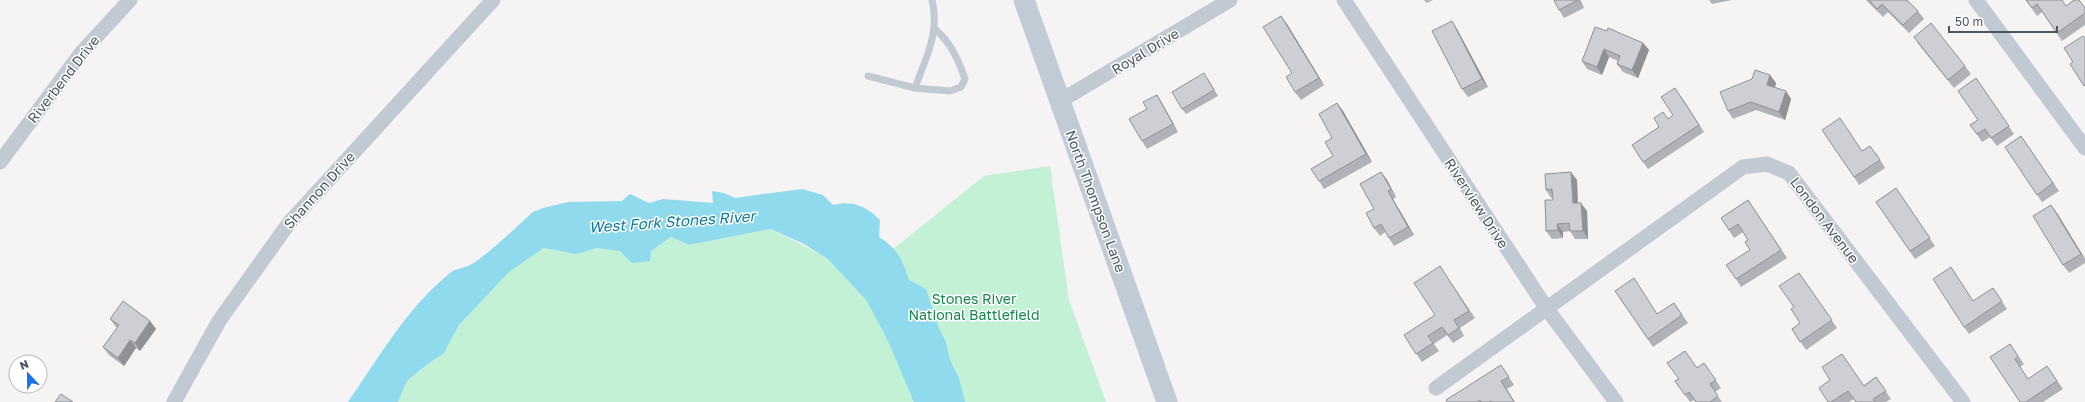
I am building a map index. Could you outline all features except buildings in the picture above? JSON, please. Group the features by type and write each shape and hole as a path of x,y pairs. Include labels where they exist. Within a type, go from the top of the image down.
{"main road":[{"name":"North Thompson Lane","path":"1024,0 1167,402"}],"street":[{"name":"Riverbend Drive","path":"0,162 82,52 130,0"},
{"name":"Shannon Drive","path":"174,402 219,321 289,223 493,0"},
{"name":"Royal Drive","path":"1060,101 1230,0"},
{"name":"Riverview Drive","path":"1344,0 1547,309 1616,402"},
{"path":"1979,1 2085,148"},
{"name":"London Avenue","path":"1436,388 1743,167 1767,164 1789,173 1963,402"}],"lane":[{"path":"915,88 935,29 935,15 932,0"},
{"path":"868,76 915,88 950,91 961,87 965,79 957,56 946,39 935,29"}],"green space":[{"name":"Stones River National Battlefield","path":"1050,166 1069,300 1106,402 398,402 407,381 444,353 459,325 509,272 544,248 570,253 597,248 615,250 656,247 671,237 689,245 771,229 861,275 984,176"}],"water":[{"name":"West Fork Stones River","path":"802,189 823,195 833,205 846,203 858,205 875,215 880,220 879,237 895,250 904,266 909,280 926,289 938,326 946,342 950,360 959,378 965,402 914,402 889,343 867,301 828,259 804,244 771,229 689,245 671,237 651,251 650,261 632,263 620,251 597,248 576,254 544,248 509,272 459,325 444,353 407,381 398,402 348,402 394,334 420,302 452,271 472,264 479,259 533,212 568,202 622,201 630,194 649,203 663,199 713,203 712,191 724,193 735,198"}]}
